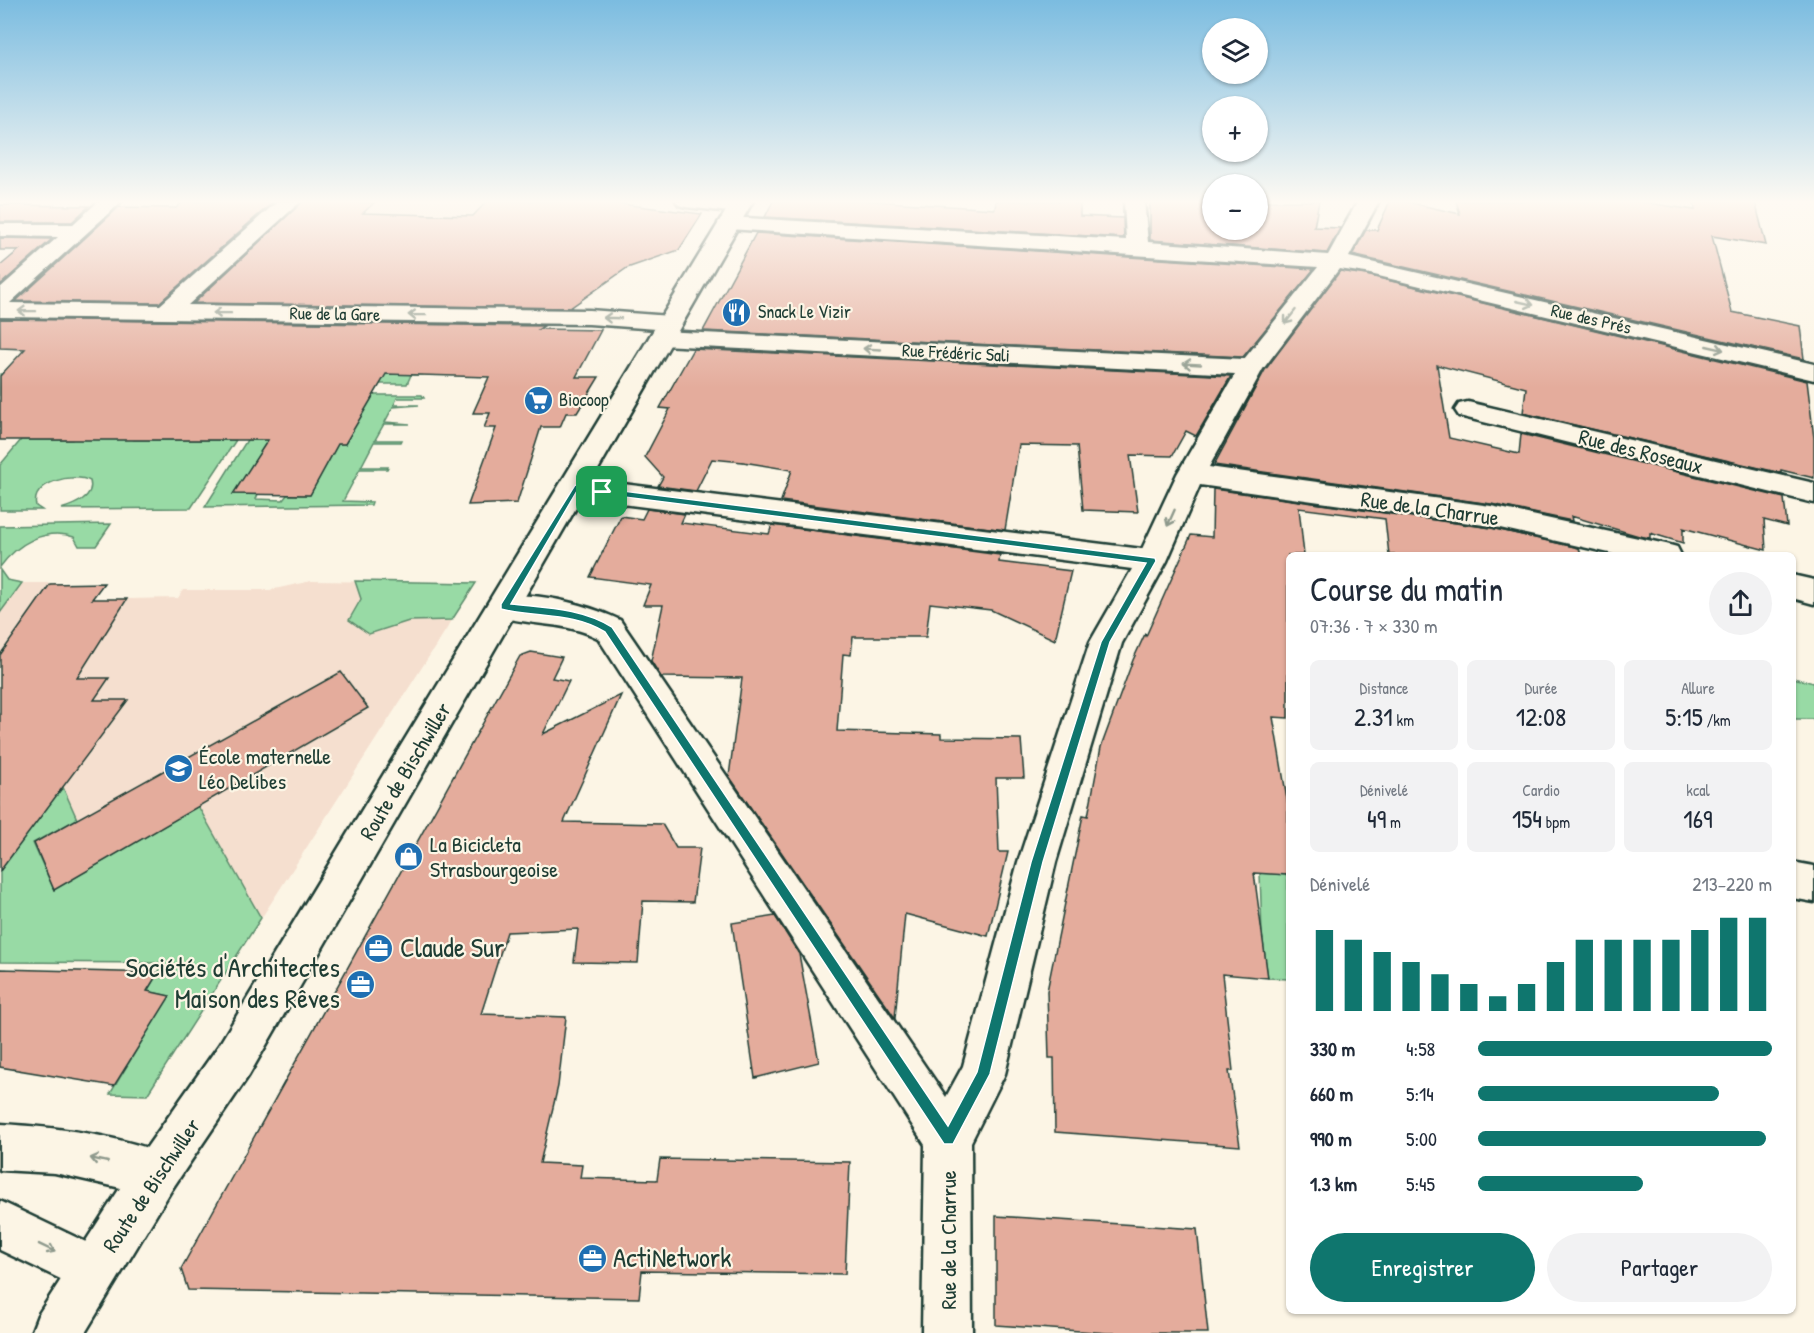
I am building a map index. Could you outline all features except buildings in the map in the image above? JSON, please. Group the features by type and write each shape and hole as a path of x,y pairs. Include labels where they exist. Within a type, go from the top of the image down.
{"street":[{"path":"0,300 41,263"},
{"path":"166,312 221,263"},
{"name":"Route de Bischwiller","path":"56,1333 156,1173 234,1060 505,607 706,263"},
{"name":"Rue de la Charrue","path":"947,1333 948,1139 983,1074 1037,862 1106,642 1152,561 1191,474 1251,367 1332,263"},
{"name":"Rue des Prés","path":"1343,263 1366,266 1814,372"},
{"name":"Rue de la Gare","path":"0,310 589,317 665,331"},
{"name":"Rue Frédéric Sali","path":"665,331 1251,367"},
{"name":"Rue des Roseaux","path":"1468,410 1814,493"},
{"name":"Rue de la Charrue","path":"1191,474 1491,516 1653,552"},
{"path":"575,488 1152,561"},
{"path":"1796,587 1814,592"},
{"path":"505,607 572,615 593,620 609,629 948,1139"},
{"path":"1796,880 1814,884"},
{"path":"0,1147 55,1150 156,1173"},
{"path":"0,1225 94,1271"}],"shaded area":[{"name":"École maternelle Léo Delibes","path":"311,581 476,583 232,964 0,962 0,613 22,583 104,583 93,599 127,599 178,598 183,590 270,590"}],"green space":[{"path":"425,372 423,375 411,375 407,384 364,384 358,395 422,395 424,398 397,398 394,405 419,405 393,407 385,422 410,424 384,424 375,440 402,440 401,442 374,442 361,467 388,467 387,469 360,469 343,501 372,502 371,505 205,507 247,440 268,440 234,494 258,494 256,499 283,500 287,495 310,495 338,444 345,444 351,432 0,395 0,374"},
{"path":"89,420 134,440 236,440 191,508 61,509 77,503 89,492 90,481 74,478 55,481 40,491 36,498 36,506 42,510 0,510 0,465 21,440 72,440"},
{"path":"111,524 96,546 79,546 74,537 63,534 42,536 23,545 0,567 0,526"},
{"path":"0,570 7,580 22,583 0,613"},
{"path":"355,581 476,583 452,620 409,621 369,634 349,620 361,599"},
{"path":"1796,679 1814,683 1814,719 1796,719"},
{"path":"62,785 77,819 33,843 54,890 198,806 261,918 147,1095 110,1094 169,996 147,991 164,963 0,962 0,871"},
{"path":"1260,873 1286,875 1286,979 1268,978 1262,934"}],"place":[{"name":"Snack Le Vizir","path":"737,312"},
{"name":"Biocoop","path":"538,400"},
{"name":"École maternelle Léo Delibes","path":"178,769"},
{"name":"La Bicicleta Strasbourgeoise","path":"409,857"},
{"name":"Claude Sur","path":"379,948"},
{"name":"Sociétés d'Architectes Maison des Rêves","path":"361,984"},
{"name":"ActiNetwork","path":"592,1258"}],"route":[{"path":"575,488 602,492 1152,561 1106,642 1037,862 983,1074 948,1139 609,629 593,620 572,615 505,607 575,488"}]}
